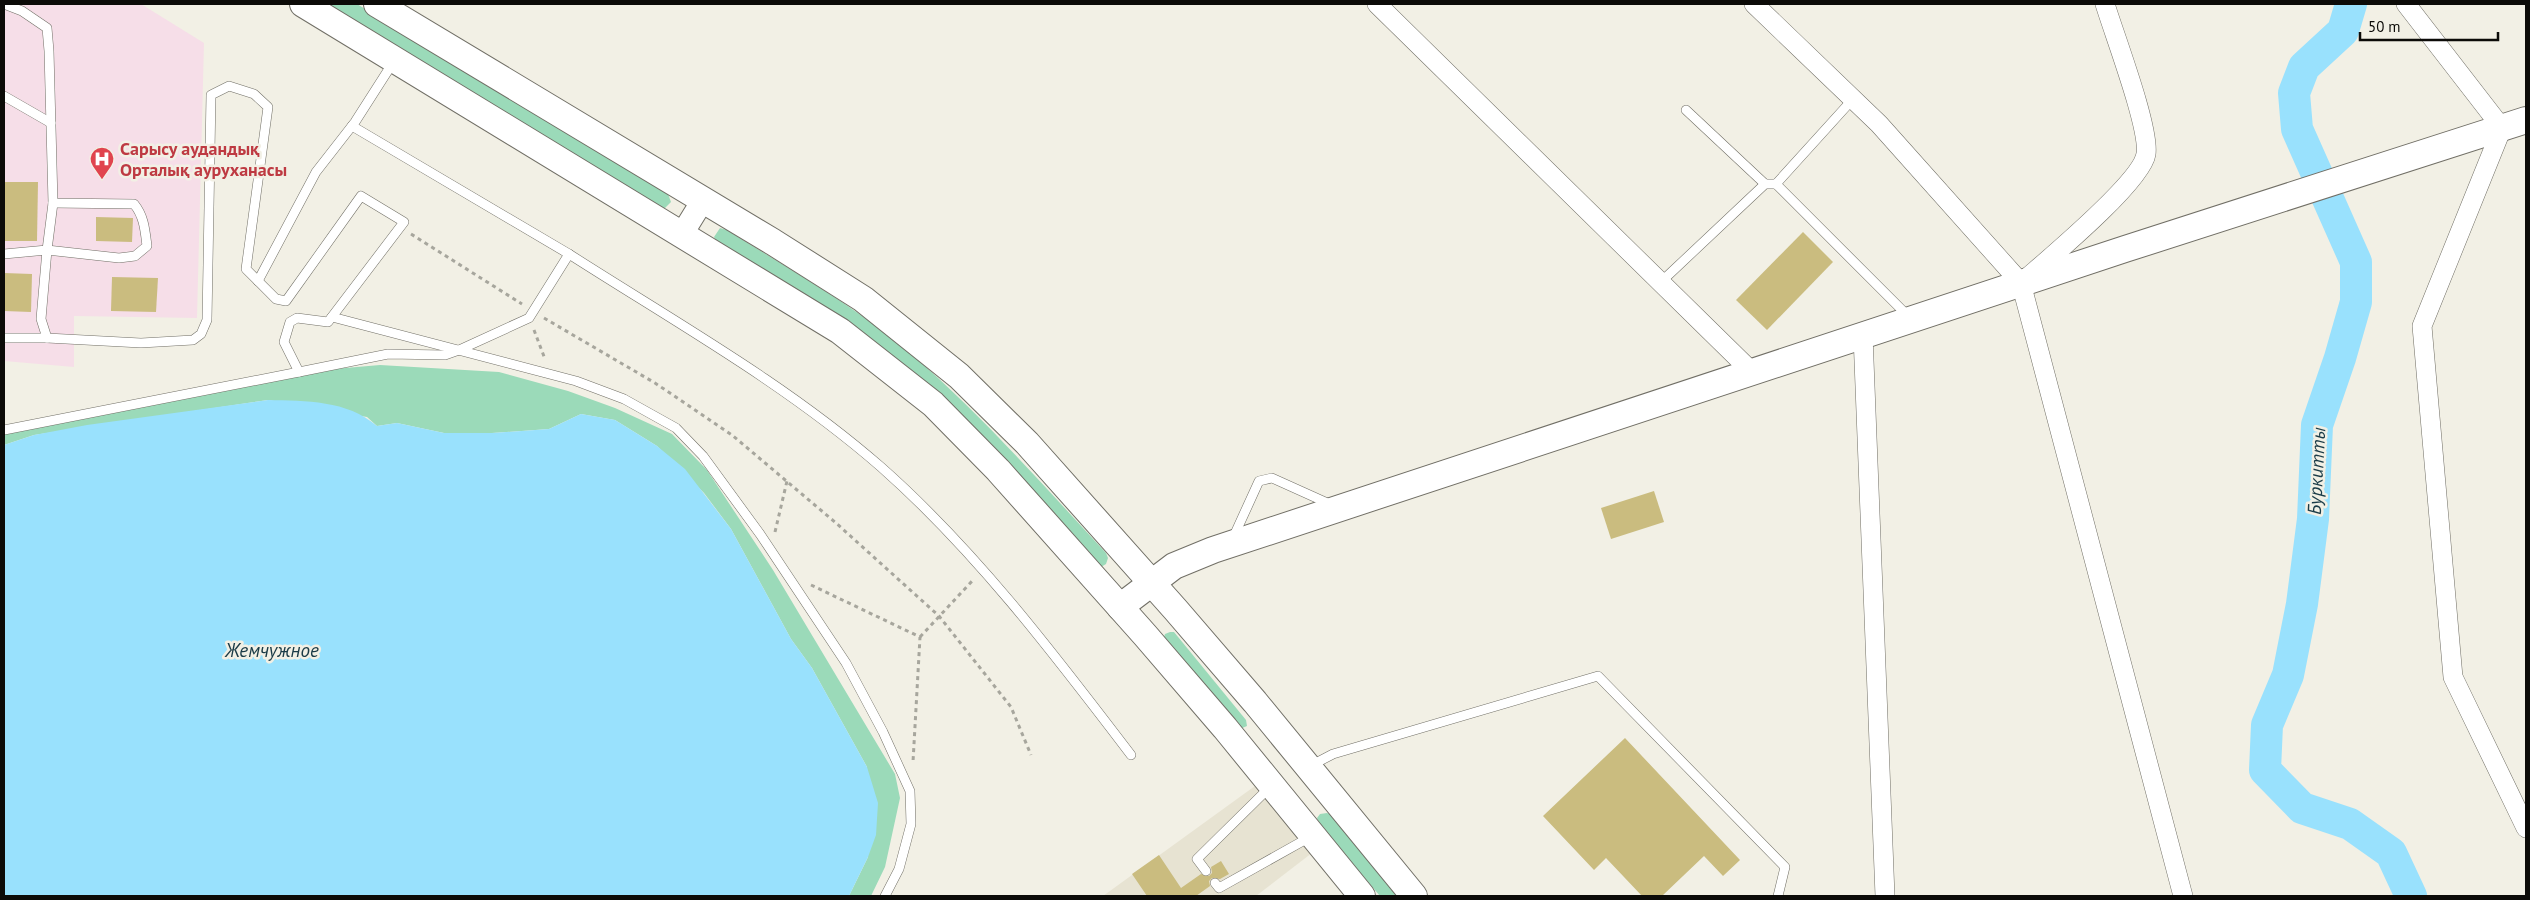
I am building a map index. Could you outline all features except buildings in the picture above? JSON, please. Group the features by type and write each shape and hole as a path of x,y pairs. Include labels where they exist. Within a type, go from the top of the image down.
{"main road":[{"path":"302,4 840,331 933,404 998,470 1120,607 1274,788 1362,896"},
{"path":"378,4 703,200 862,299 960,376 1027,443 1249,695 1414,896"},
{"path":"1120,607 1150,582 1174,566 1230,544 2021,283 2514,124"},
{"path":"1274,788 1308,767"}],"street":[{"path":"1377,4 1662,281 1752,372"},
{"path":"1754,4 1879,124 2021,283 2183,896"},
{"path":"2021,283 2069,242 2131,180 2146,155 2143,126 2104,4"},
{"path":"2406,4 2514,124 2422,326 2453,677 2526,828"},
{"path":"682,234 703,200"},
{"path":"1863,335 1885,896"}],"lane":[{"path":"4,4 22,11 47,28 53,203 41,319 48,338"},
{"path":"258,282 316,172 352,126 395,60"},
{"path":"4,338 48,338 141,343 192,340 201,334 207,320 211,95 229,86 254,94 268,107 246,269 276,299 286,301 361,196 404,222 328,322 298,318 290,322 284,342 299,372"},
{"path":"4,96 51,123"},
{"path":"1776,184 1853,99"},
{"path":"1686,110 1764,184 1776,184 1911,319"},
{"path":"352,126 569,254 791,395 881,468 983,569 1065,669 1131,755"},
{"path":"1662,281 1764,184"},
{"path":"4,254 48,250 75,251 119,258 135,256 147,246 144,224 140,212 134,204 53,203"},
{"path":"4,430 388,354 445,355 459,350 531,314 569,254"},
{"path":"332,317 552,375 624,399 676,428 703,456 770,549 850,672 883,732 910,791 911,824 899,869 885,896"},
{"path":"1230,544 1259,482 1272,478 1339,508"},
{"path":"1308,767 1333,754 1598,676 1785,868 1778,896"},
{"path":"1206,871 1197,859 1274,788"},
{"path":"1214,883 1218,888 1313,836"}],"path":[{"path":"400,228 531,314 655,383 732,435 939,616 1011,707 1030,755"},
{"path":"531,314 552,375"},
{"path":"770,549 788,482"},
{"path":"910,798 920,637 983,569"},
{"path":"786,573 920,637"}],"shaded area":[{"name":"Сарысу аудандық Орталық ауруханасы","path":"4,4 141,4 204,43 197,318 74,316 74,367 4,361"},
{"path":"1266,778 1321,846 1256,896 1103,896"}],"green space":[{"path":"326,4 357,4 668,194 671,202 664,209"},
{"path":"720,228 727,230 845,304 910,353 962,400 1035,476 1106,553 1108,558 1106,564 1101,567 1001,462 717,242 714,237"},
{"path":"380,365 499,372 568,391 615,408 672,434 707,470 773,570 895,774 900,798 885,867 871,896 849,896 868,857 867,767 812,668 791,639 731,529 704,493 657,446 615,420 581,414 549,429 492,433 444,433 397,423 377,426 367,417 268,400 34,435 4,445 4,430 299,372"},
{"path":"1174,632 1246,720 1247,726 1240,729 1163,640 1165,634"},
{"path":"1327,813 1334,816 1402,896 1380,896 1319,825 1317,818 1320,814"}],"water":[{"name":"Жемчужное","path":"268,400 326,404 353,411 377,426 397,423 444,433 492,433 549,429 581,414 615,420 657,446 685,469 731,529 791,639 812,668 867,767 878,803 876,835 868,857 849,896 4,896 4,445 34,435 87,425"}],"waterway":[{"name":"Буркитты","path":"2351,4 2343,31 2304,67 2294,93 2297,129 2356,262 2356,302 2340,358 2317,425 2313,519 2302,604 2288,675 2267,725 2265,770 2302,808 2350,824 2391,853 2411,896"}],"place":[{"name":"Сарысу аудандық Орталық ауруханасы","path":"102,180"}]}
